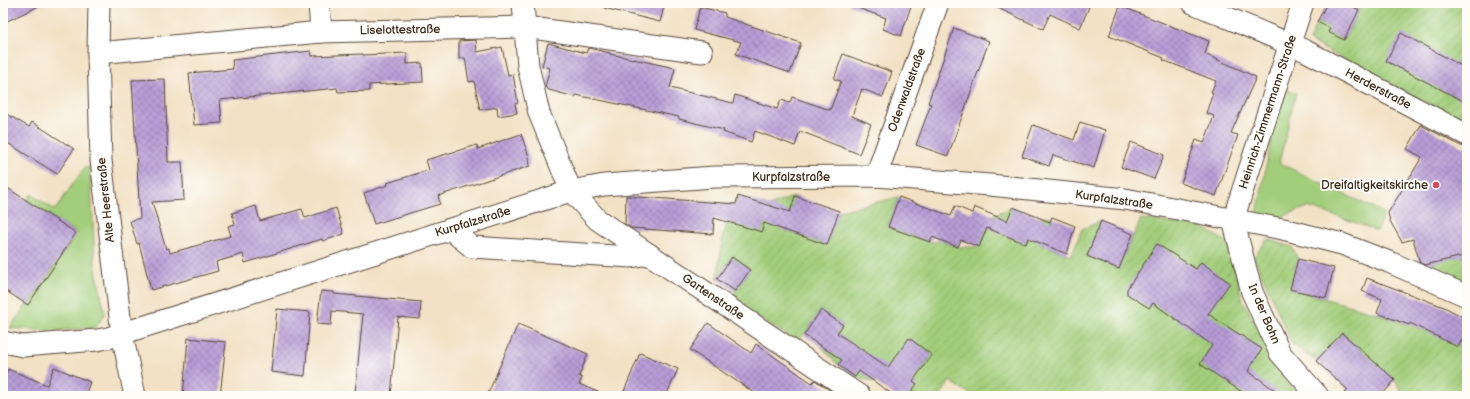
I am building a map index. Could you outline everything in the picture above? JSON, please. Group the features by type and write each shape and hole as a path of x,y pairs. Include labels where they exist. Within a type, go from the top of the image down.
{"street":[{"name":"Alte Heerstraße","path":"98,3 101,160 122,334 135,396"},
{"path":"319,3 321,32"},
{"path":"523,3 522,8 528,66 539,113 571,191"},
{"name":"Odenwaldstraße","path":"876,176 938,3"},
{"name":"Herderstraße","path":"1193,3 1290,44 1467,135"},
{"name":"Heinrich-Zimmermann-Straße","path":"1233,220 1303,3"},
{"name":"Liselottestraße","path":"98,53 321,32 525,27 702,52"},
{"name":"Kurpfalzstraße","path":"3,342 23,346 97,340 122,334 571,191 604,185 714,177 876,176 990,185 1125,200 1284,229 1342,244 1389,262 1467,296"},
{"name":"Gartenstraße","path":"571,191 598,220 860,396"},
{"name":"In der Bohn","path":"1233,220 1252,292 1280,353 1318,396"},
{"path":"450,229 472,247 631,257 649,254"}],"green space":[{"path":"1358,3 1467,3 1467,124 1309,41 1317,22 1330,28 1328,32 1344,40 1359,10"},
{"path":"1281,88 1296,93 1279,163 1384,213 1377,231 1308,207 1277,220 1257,214"},
{"path":"90,167 95,264 105,314 95,328 47,331 10,328 26,305 28,306 77,233 27,200 31,194 55,210 84,168"},
{"path":"738,196 762,231 769,206 795,196 783,230 827,245 839,211 899,197 888,227 930,242 941,241 958,247 979,247 993,215 1013,207 1026,244 1037,217 1052,217 1041,244 1071,256 1082,229 1101,221 1087,256 1118,269 1141,219 1202,227 1228,243 1243,301 1288,383 1299,396 973,396 950,381 940,396 908,396 917,384 913,381 932,355 909,338 877,383 855,377 870,355 853,344 838,365 822,347 829,336 834,339 843,325 821,310 804,335 796,341 729,300 750,270 732,257 717,279 723,235"},
{"path":"1267,239 1292,247 1298,259 1290,289 1377,313 1429,332 1458,346 1467,330 1467,396 1403,396 1395,380 1342,333 1316,361 1292,344 1254,257"},
{"path":"1467,255 1467,287 1431,272 1434,262"}],"building":[{"path":"3,3 45,3 3,23"},
{"path":"605,3 665,3 660,22 604,8"},
{"path":"850,3 912,3 901,36 883,29 886,18 849,5"},
{"path":"987,3 1079,3 1089,7 1080,28 1050,14 1043,29"},
{"path":"1327,3 1346,3 1359,10 1344,40 1328,32 1330,28 1317,22"},
{"path":"1120,6 1209,41 1205,54 1256,77 1231,133 1238,135 1216,196 1181,183 1196,140 1204,143 1214,116 1206,113 1213,93 1211,92 1216,81 1109,36"},
{"path":"700,7 725,13 725,17 801,43 790,73 736,54 741,42 694,30"},
{"path":"954,28 989,41 948,156 916,145 931,104 928,103"},
{"path":"1401,33 1467,69 1467,103 1386,61"},
{"path":"476,40 477,52 502,47 508,75 513,74 518,103 515,104 517,113 498,116 497,107 480,110 474,81 469,82 465,58 459,59 459,41"},
{"path":"548,43 586,53 588,48 675,68 670,88 733,103 735,95 777,109 781,100 790,103 792,97 830,110 841,81 834,79 843,54 892,72 883,97 862,89 852,116 871,124 859,154 800,131 795,146 755,131 751,142 723,132 724,130 679,119 679,117 576,95 575,97 549,90 545,87 550,68 542,66"},
{"path":"311,51 312,56 407,53 407,64 422,63 423,82 369,85 369,91 338,92 337,88 220,100 222,123 194,125 189,73 233,69 232,60"},
{"path":"165,79 168,162 182,162 184,200 152,202 166,249 169,248 170,253 231,236 228,226 235,224 232,213 256,206 260,221 302,209 305,218 336,208 344,234 323,241 322,239 245,263 243,254 216,262 218,271 151,290 139,243 137,244 130,221 140,218 132,80"},
{"path":"3,112 29,127 32,122 74,149 57,174 3,140"},
{"path":"1080,122 1105,130 1094,168 1053,155 1049,166 1022,156 1033,125 1074,140"},
{"name":"Dreifaltigkeitskirche","path":"1421,125 1461,146 1467,147 1467,255 1425,265 1420,263 1413,239 1402,242 1390,221 1388,213 1422,157 1407,149"},
{"path":"521,134 529,157 530,166 438,196 440,204 374,224 364,193 388,185 387,183 429,170 426,160 477,145 478,149"},
{"path":"1131,142 1164,155 1154,179 1121,167"},
{"path":"3,185 76,233 28,305 3,289"},
{"path":"626,196 736,204 738,196 790,212 795,196 839,211 827,245 764,223 762,232 714,218 713,234 631,228 625,224"},
{"path":"899,197 951,216 955,206 972,213 974,207 1007,221 1013,207 1050,222 1052,217 1075,226 1067,254 1028,238 1026,244 987,228 979,247 961,240 958,247 932,237 930,242 888,227"},
{"path":"1101,221 1133,234 1119,269 1087,256"},
{"path":"1157,244 1196,269 1201,262 1230,283 1208,314 1262,349 1248,371 1283,396 1248,396 1200,364 1212,345 1153,303 1149,308 1127,294 1127,289"},
{"path":"732,257 750,270 735,291 717,279"},
{"path":"1298,259 1334,268 1326,298 1290,289"},
{"path":"1367,278 1444,307 1467,319 1467,330 1458,347 1410,323 1409,325 1377,313 1382,299 1362,291"},
{"path":"321,291 334,292 334,294 421,302 420,319 398,317 391,396 355,393 363,314 332,311 331,325 317,324"},
{"path":"277,309 310,312 305,376 271,372"},
{"path":"821,310 843,325 837,333 888,367 909,338 932,355 913,381 917,384 908,396 895,396 859,371 855,377 838,365 842,360 804,335"},
{"path":"708,323 751,353 756,344 812,383 815,380 838,396 759,396 690,350"},
{"path":"518,324 588,354 579,376 582,378 579,384 607,396 487,396"},
{"path":"1342,333 1395,380 1381,396 1342,396 1348,390 1316,361"},
{"path":"188,338 226,342 220,396 183,396"},
{"path":"640,353 678,369 666,396 622,396"},
{"path":"54,367 90,382 85,396 3,396 3,380 8,369 47,385"}],"place":[{"name":"Dreifaltigkeitskirche","path":"1436,185"}]}
